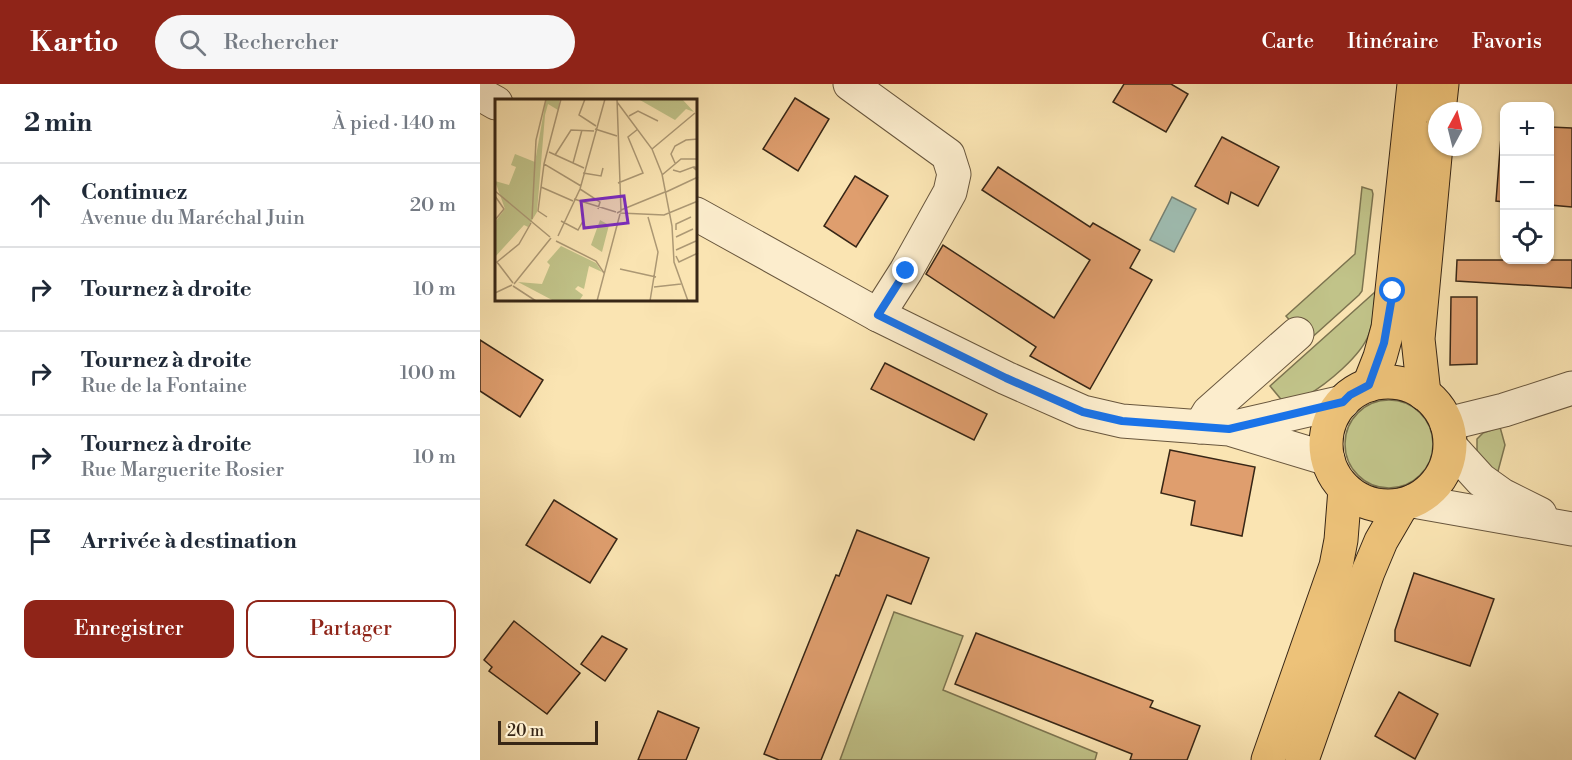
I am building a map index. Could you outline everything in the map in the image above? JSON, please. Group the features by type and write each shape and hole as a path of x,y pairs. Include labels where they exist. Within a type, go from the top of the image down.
{"main road":[{"path":"1356,394 1385,382 1401,384 1424,394 1438,407 1449,436 1449,457 1442,476 1430,490 1407,503 1384,506 1367,503 1345,489 1332,470 1326,449 1328,429 1337,410 1356,394 1380,357 1388,328 1414,84"},
{"path":"1440,102 1442,84"},
{"path":"1424,394 1418,339 1435,156"},
{"path":"1268,760 1331,583 1341,540 1345,489"},
{"path":"1302,760 1368,572 1381,541 1407,503"}],"street":[{"path":"850,84 948,155 954,174 950,192 906,271 878,315"},
{"path":"480,94 495,102"},
{"path":"698,215 878,315 1006,378 1083,412 1122,421 1214,428 1328,459"},
{"path":"1214,428 1209,411 1297,334"},
{"path":"1570,528 1502,495 1481,480 1449,436 1504,410 1572,388"},
{"path":"1214,428 1356,394"},
{"path":"1407,503 1570,528"}],"green space":[{"path":"1362,187 1372,190 1373,194 1362,291 1308,341 1286,316 1355,254"},
{"path":"1375,292 1371,329 1359,351 1324,384 1306,396 1285,404 1270,386"},
{"path":"1389,400 1406,403 1420,413 1430,427 1433,444 1430,461 1420,475 1406,485 1389,488 1372,485 1358,475 1348,461 1345,444 1348,427 1358,413 1372,403"},
{"path":"1500,427 1505,445 1497,475 1477,453 1477,439 1483,433"},
{"path":"894,612 963,636 943,690 1097,753 1095,760 840,760"}],"water":[{"path":"1172,197 1196,209 1174,252 1150,240"}],"building":[{"path":"1124,84 1171,84 1188,94 1166,132 1113,102"},
{"path":"795,98 829,119 798,171 763,149"},
{"path":"1554,127 1572,128 1572,207 1554,205"},
{"path":"1222,137 1279,167 1258,206 1231,192 1228,204 1195,186"},
{"path":"1500,150 1500,202 1496,201"},
{"path":"998,167 1090,227 1093,223 1140,250 1130,268 1152,280 1090,389 1030,356 1036,347 926,274 943,245 1054,318 1090,260 982,190"},
{"path":"855,176 888,196 856,247 824,226"},
{"path":"1457,260 1500,260 1500,264 1554,264 1554,260 1572,260 1572,288 1456,281"},
{"path":"1451,297 1477,297 1477,364 1450,365"},
{"path":"480,340 543,380 520,417 480,391"},
{"path":"885,363 987,414 974,440 871,389"},
{"path":"1170,450 1255,467 1242,536 1191,525 1195,501 1161,493"},
{"path":"554,500 617,539 590,583 526,545"},
{"path":"857,530 929,558 911,604 887,595 821,760 779,760 764,754 836,575 839,576"},
{"path":"1414,573 1494,599 1470,666 1395,641 1395,630"},
{"path":"514,621 580,673 547,714 489,671 492,667 484,660"},
{"path":"976,633 1153,701 1150,707 1200,726 1187,760 1130,760 1132,754 955,684"},
{"path":"602,636 627,649 605,681 581,664"},
{"path":"1399,692 1438,714 1415,759 1375,736"},
{"path":"658,711 699,728 686,760 638,760"}],"route":[{"path":"906,271 878,315 1006,378 1083,412 1122,421 1229,429 1343,402 1350,395 1369,385 1388,328 1393,291"}]}
